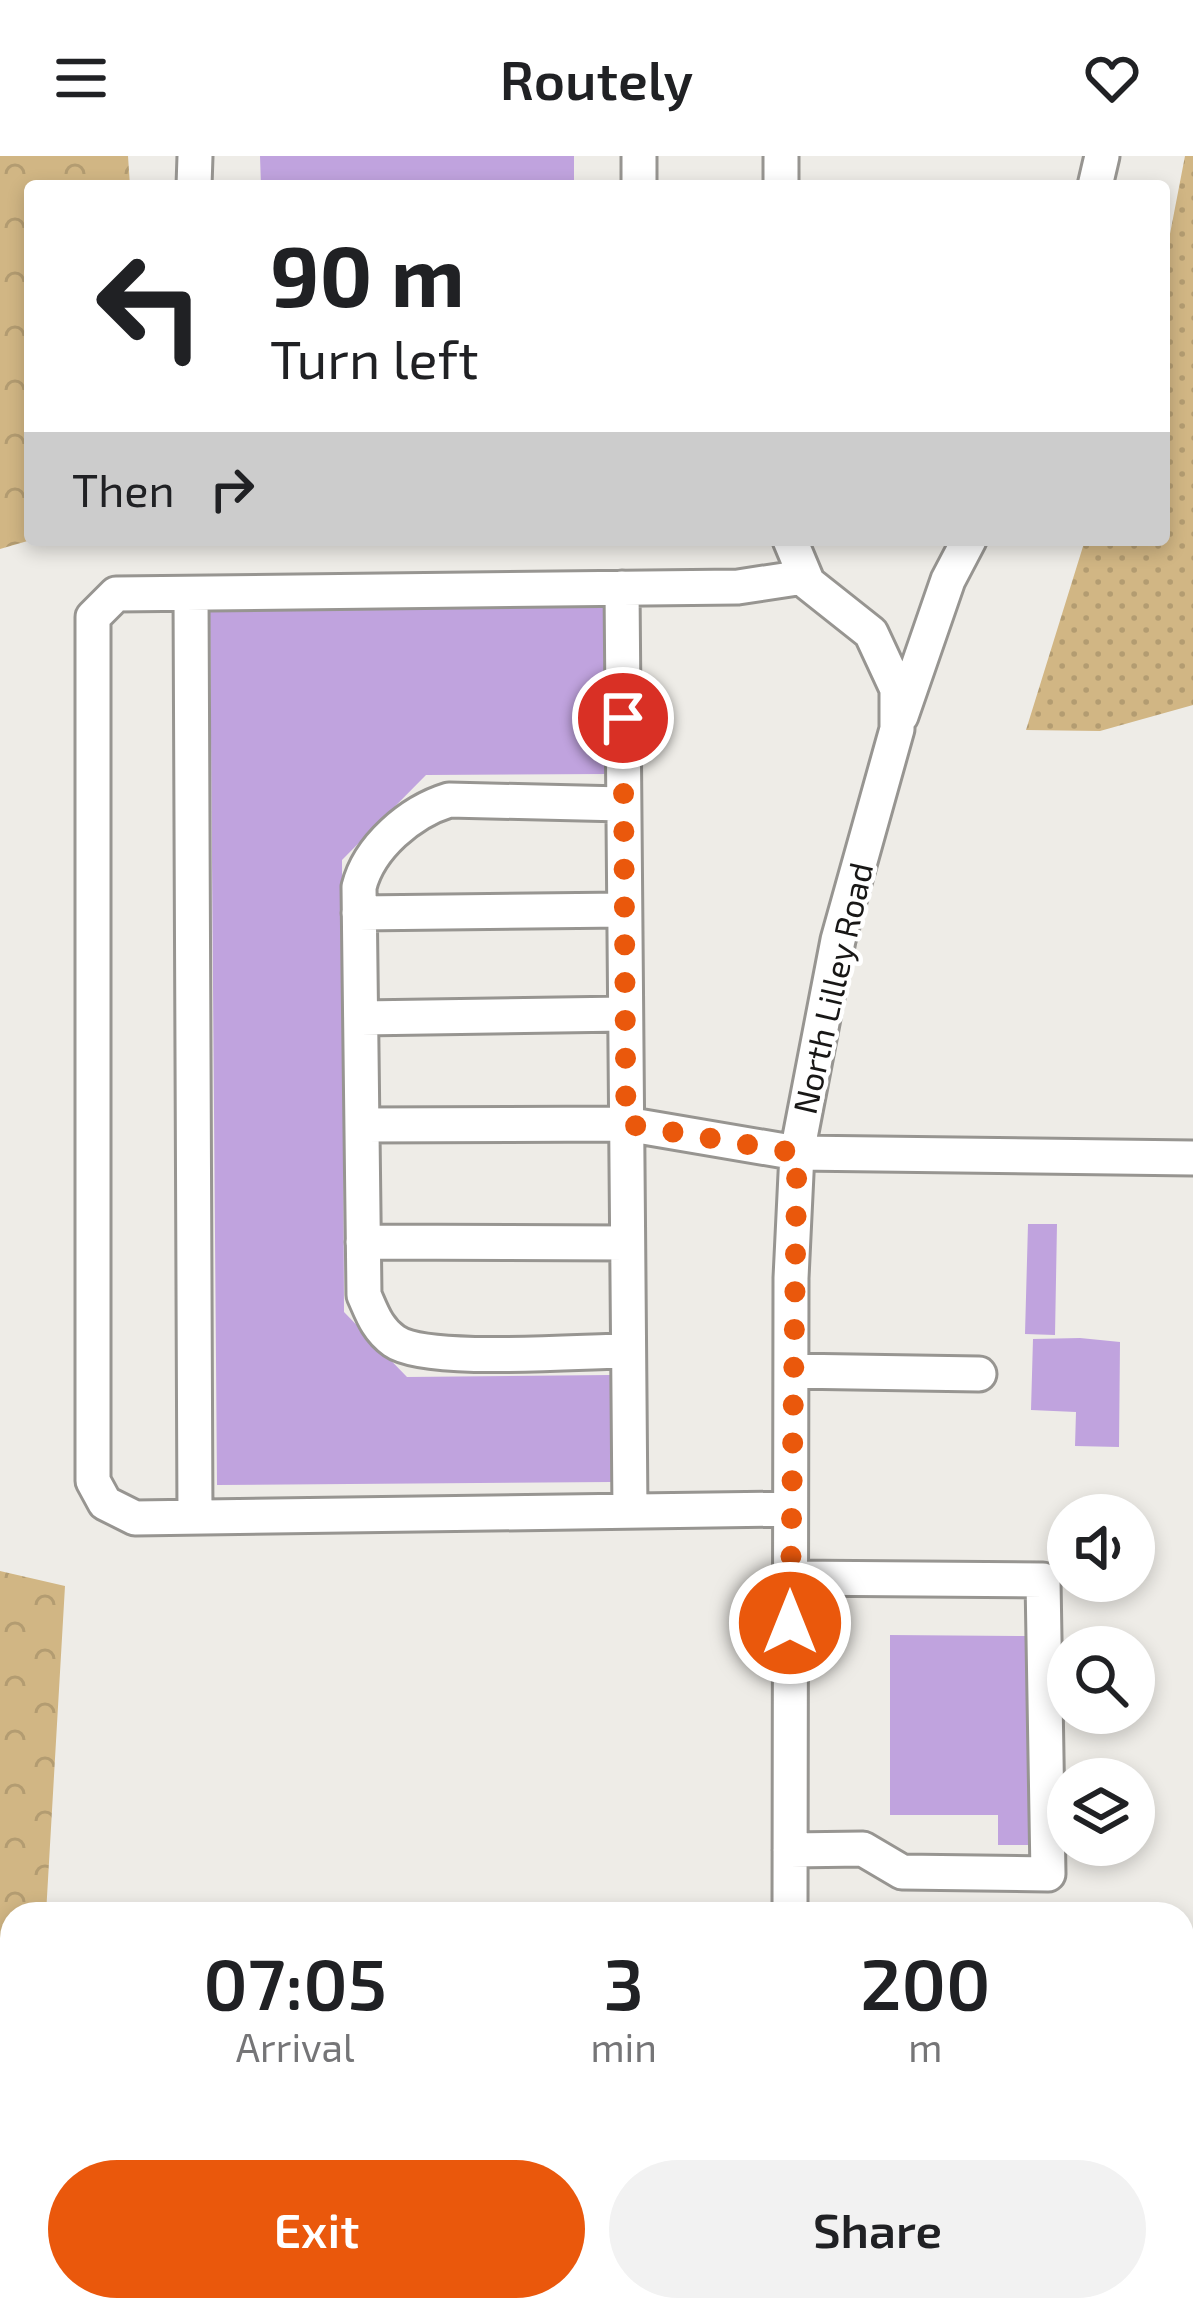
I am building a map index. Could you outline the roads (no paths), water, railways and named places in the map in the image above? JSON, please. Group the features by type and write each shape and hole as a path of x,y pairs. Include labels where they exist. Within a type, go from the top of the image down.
{"street":[{"path":"790,1509 136,1518 105,1503 93,1481 93,617 102,602 116,594 738,587 804,578 792,546"},
{"path":"897,729 948,580 966,546"},
{"name":"North Lilley Road","path":"790,1902 791,1371 797,1153 838,940 897,729 897,689 883,650 857,619 827,601 804,578"},
{"path":"622,588 630,1511"},
{"path":"191,594 195,1517"},
{"path":"623,804 449,800 426,807 364,866 359,913 364,1294 377,1325 398,1345 436,1353 628,1351"},
{"path":"359,913 624,910"},
{"path":"361,1018 625,1014"},
{"path":"362,1125 626,1124 797,1153 1193,1158"},
{"path":"363,1242 627,1243"},
{"path":"791,1371 979,1374"},
{"path":"790,1578 1043,1580 1048,1874 902,1872 863,1849 790,1850"}]}
